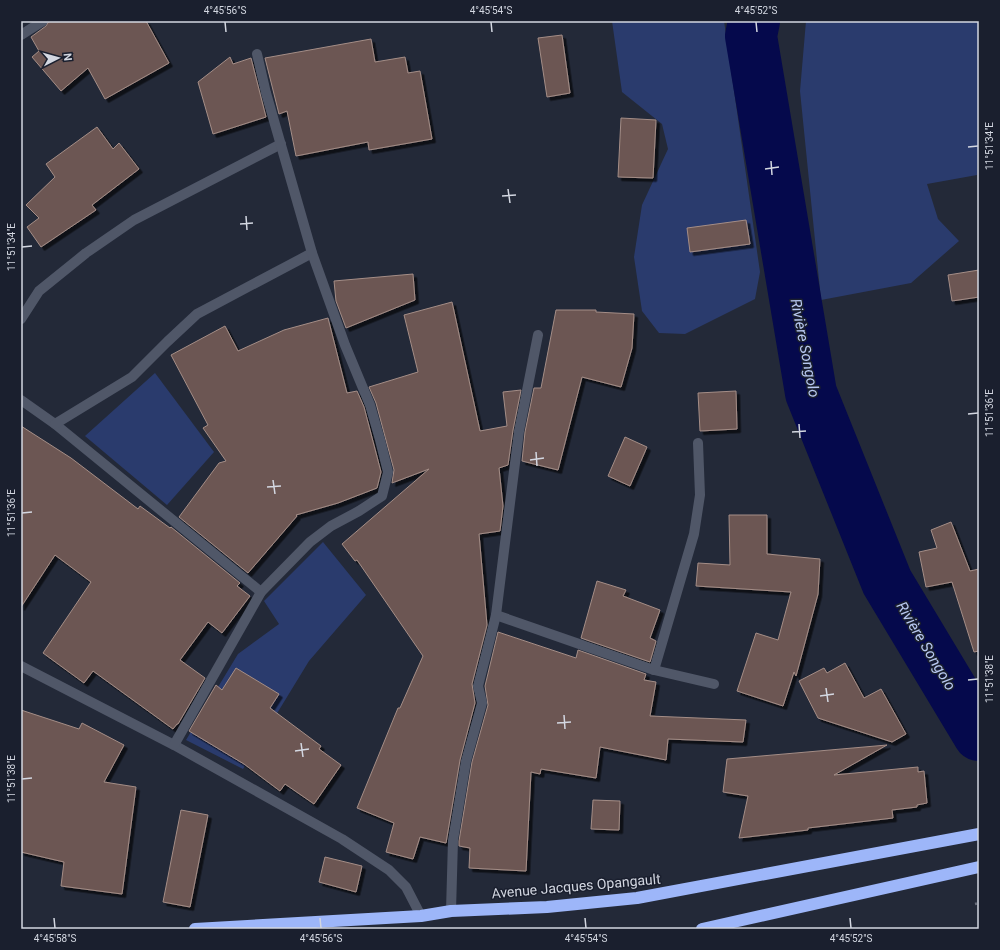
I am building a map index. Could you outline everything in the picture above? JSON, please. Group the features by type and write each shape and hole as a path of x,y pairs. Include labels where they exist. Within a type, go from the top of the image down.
{"highway":[{"name":"Avenue Jacques Opangault","path":"194,929 421,916 451,911 546,907 637,898 979,834"},
{"path":"702,929 979,867"}],"street":[{"path":"21,35 43,21"},
{"path":"174,746 261,592 310,542 331,526 359,511 382,496 388,472 370,405 345,345 312,253 266,92 257,54"},
{"path":"21,318 39,291 86,253 134,220 281,144"},
{"path":"55,424 132,377 166,342 197,314 312,253"},
{"path":"451,911 453,840 466,761 482,704 478,686 496,615 519,431 538,335"},
{"path":"21,400 55,424 261,592"},
{"path":"654,670 694,534 700,495 698,443"},
{"path":"496,615 654,670 714,684"},
{"path":"21,666 174,746 342,839 389,870 406,887 421,916"}],"path":[{"path":"975,904 979,903"}],"shaded area":[{"path":"612,21 724,21 760,272 755,299 685,334 659,333 642,311 634,257 642,205 668,149 662,124 622,92"},
{"path":"806,21 979,21 979,119 977,175 927,184 938,219 959,241 911,283 821,300 800,91"},
{"path":"155,373 214,452 167,505 85,436"},
{"path":"323,542 366,595 309,661 243,769 186,740 238,654 279,624 264,601"}],"building":[{"path":"49,21 146,21 169,63 105,99 88,68 61,91 32,57 39,51 31,37 46,26"},
{"path":"562,35 570,93 547,97 538,38"},
{"path":"371,39 375,62 405,57 408,73 420,71 432,139 369,150 368,142 296,156 287,111 279,114 265,58"},
{"path":"230,57 233,64 251,58 266,117 213,134 198,82"},
{"path":"621,118 656,120 653,178 618,177"},
{"path":"97,127 113,149 119,143 139,169 92,205 96,210 41,247 27,227 39,218 26,205 55,177 46,164"},
{"path":"746,220 750,244 690,252 687,228"},
{"path":"979,270 979,297 952,301 948,275"},
{"path":"413,274 415,300 346,328 336,301 334,281"},
{"path":"452,302 480,431 507,426 503,392 521,390 508,465 499,468 503,506 500,531 479,534 487,625 472,684 475,703 460,760 446,843 420,837 413,859 386,852 394,823 357,808 398,708 400,708 423,656 357,560 355,561 342,544 429,469 392,483 394,470 376,403 369,387 418,372 404,315"},
{"path":"556,310 596,310 596,312 634,314 632,348 621,387 582,377 558,470 522,461 525,432 534,388 541,388"},
{"path":"328,318 347,393 357,391 364,407 381,472 377,488 338,503 296,515 297,516 248,573 179,517 219,463 226,461 203,428 208,425 171,355 225,326 238,351 284,330"},
{"path":"736,391 737,429 700,431 698,393"},
{"path":"21,426 71,458 138,509 140,506 170,528 171,527 240,583 237,586 250,596 222,633 208,622 180,660 205,678 178,724 173,729 93,671 84,683 43,653 91,582 55,555 21,607"},
{"path":"625,437 647,447 630,486 608,476"},
{"path":"729,515 767,515 767,554 820,559 818,594 796,676 794,672 783,706 737,691 756,633 778,640 791,592 696,586 698,563 730,565"},
{"path":"951,522 970,571 979,569 979,651 974,652 952,582 926,587 919,552 937,548 931,530"},
{"path":"597,581 626,590 623,596 660,610 650,638 656,641 650,662 581,638"},
{"path":"498,632 576,658 578,650 646,674 644,680 656,682 650,716 746,720 743,742 668,739 666,760 600,747 596,778 541,769 540,774 531,772 526,871 469,868 470,848 459,846 459,841 472,762 488,705 485,686"},
{"path":"845,663 864,698 881,689 906,734 892,742 818,718 799,681 824,668 827,673"},
{"path":"236,668 279,694 270,708 321,746 319,749 341,765 314,804 285,784 280,791 244,764 189,731 216,685 222,690"},
{"path":"21,710 79,729 82,723 124,745 104,782 136,787 122,894 61,886 64,862 21,852"},
{"path":"887,745 834,775 918,767 918,772 924,771 927,803 917,805 917,807 892,810 893,818 739,838 748,796 723,792 727,759"},
{"path":"593,800 620,801 619,830 591,829"},
{"path":"181,810 208,815 190,907 163,902"},
{"path":"325,857 362,866 356,892 319,882"}],"waterway":[{"name":"Rivière Songolo","path":"754,21 751,36 811,393 887,582 979,735"}]}
